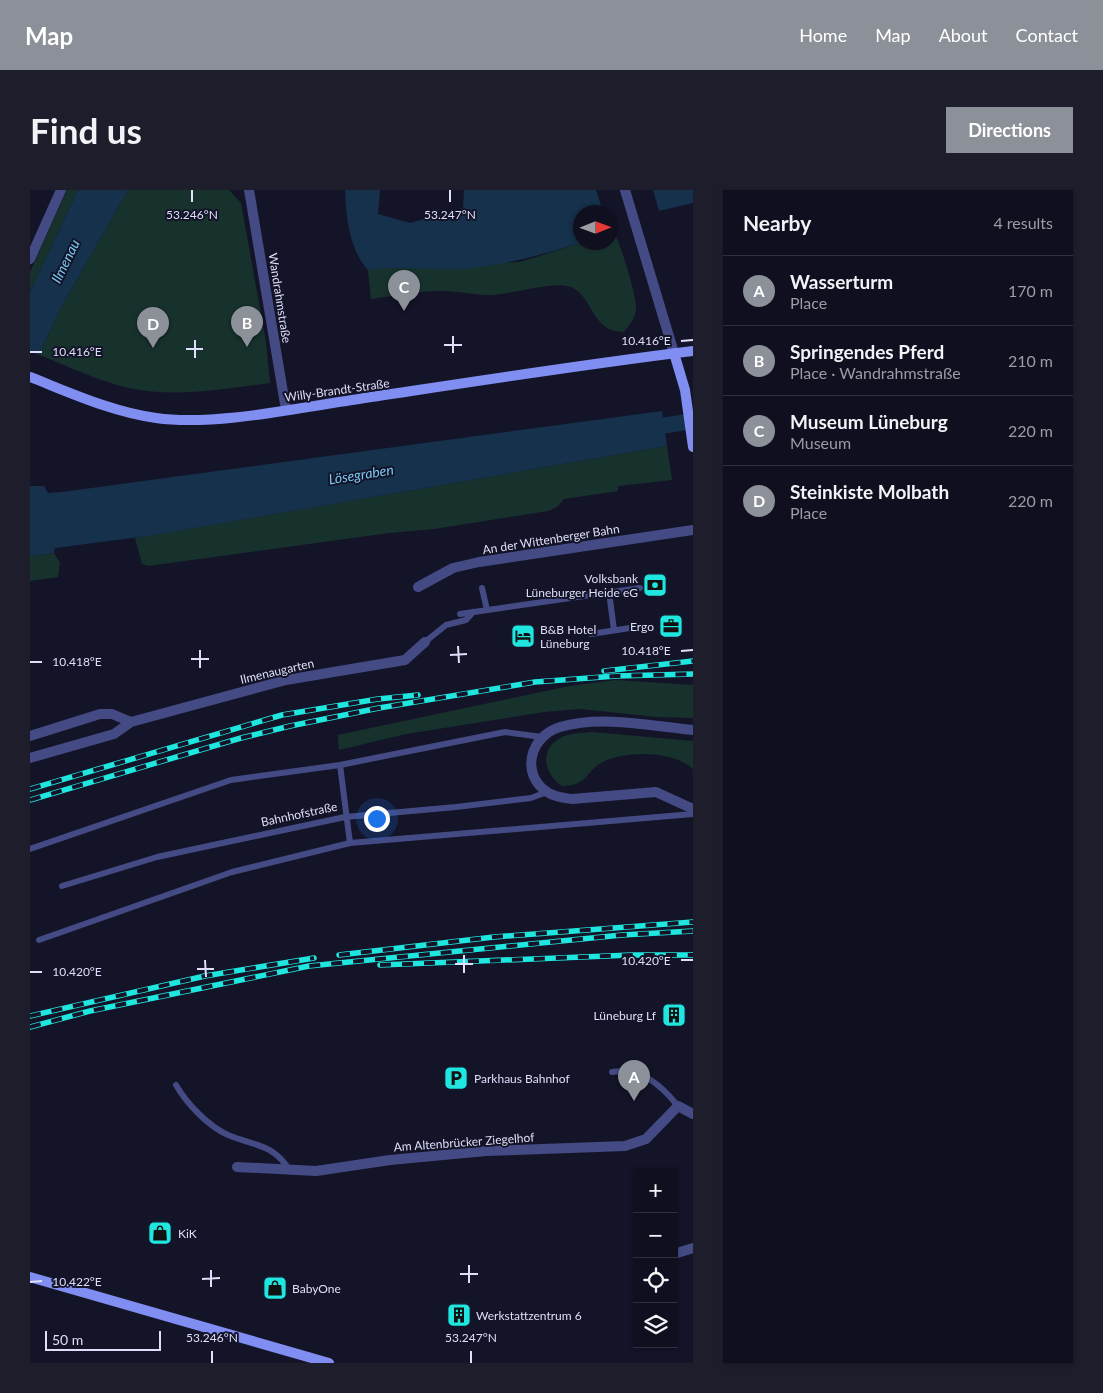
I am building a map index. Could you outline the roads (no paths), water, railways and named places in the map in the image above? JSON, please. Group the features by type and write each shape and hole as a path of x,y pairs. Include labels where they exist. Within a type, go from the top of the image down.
{"main road":[{"name":"Willy-Brandt-Straße","path":"30,377 103,405 156,418 187,420 286,410 693,351"},
{"path":"674,353 685,390 693,446"},
{"path":"30,1277 329,1363"}],"street":[{"path":"30,259 62,190"},
{"name":"Wandrahmstraße","path":"249,190 286,410"},
{"path":"625,190 674,353"},
{"name":"An der Wittenberger Bahn","path":"418,587 453,568 479,562 693,530"},
{"name":"Ilmenaugarten","path":"30,758 114,734 131,722 286,680 405,660 425,642"},
{"path":"30,736 100,714 112,714 131,722"},
{"path":"693,730 622,722 590,722 561,727 542,737 532,751 532,762 539,783 546,792 572,799 656,792 693,809"},
{"path":"678,1106 693,1114"},
{"name":"Am Altenbrücker Ziegelhof","path":"237,1167 316,1171 390,1160 486,1151 625,1146 646,1139 678,1106"},
{"path":"678,1253 693,1248"}],"lane":[{"path":"482,588 487,610"},
{"path":"460,614 640,588"},
{"path":"609,592 614,630"},
{"path":"425,642 446,625 466,620 474,612"},
{"path":"591,634 643,626"},
{"path":"30,849 231,780 340,765 505,732 542,737"},
{"path":"340,765 350,844"},
{"name":"Bahnhofstraße","path":"62,886 157,857 346,817 531,798 546,792"},
{"path":"40,940 232,872 350,844 693,814"},
{"path":"612,1072 620,1071 650,1078 662,1086 678,1106"},
{"path":"176,1086 183,1097 206,1120 228,1135 271,1150 290,1171"}],"water":[{"name":"Ilmenau","path":"78,190 128,190 59,311 39,355 30,351 30,292"},
{"path":"345,190 380,190 378,214 410,223 463,208 464,190 596,190 601,205 573,205 573,245 504,263 457,269 390,268 368,270 353,243 346,211"},
{"path":"653,190 693,190 693,203 659,211"},
{"path":"662,411 667,446 148,536 55,548 54,553 30,556 30,486 44,486 48,493 62,492"}],"waterway":[{"name":"Lösegraben","path":"643,429 693,421"}],"railway":[{"path":"604,671 693,661"},
{"path":"30,800 241,738 379,708 535,682 616,676 693,674"},
{"path":"30,789 282,715 378,699 418,695"},
{"path":"339,955 494,937 693,922"},
{"path":"30,1027 90,1011 309,966 622,935 693,931"},
{"path":"380,965 632,955 693,955"},
{"path":"30,1016 205,976 314,958"}],"place":[{"name":"Museum Lüneburg","path":"404,311"},
{"name":"Springendes Pferd","path":"247,347"},
{"name":"Steinkiste Molbath","path":"153,348"},
{"name":"Volksbank Lüneburger Heide eG","path":"655,585"},
{"name":"Ergo","path":"671,626"},
{"name":"B&B Hotel Lüneburg","path":"523,636"},
{"name":"Lüneburg Lf","path":"674,1015"},
{"name":"Parkhaus Bahnhof","path":"456,1078"},
{"name":"Wasserturm","path":"634,1101"},
{"name":"KiK","path":"160,1233"},
{"name":"BabyOne","path":"275,1288"},
{"name":"Werkstattzentrum 6","path":"459,1315"}]}
